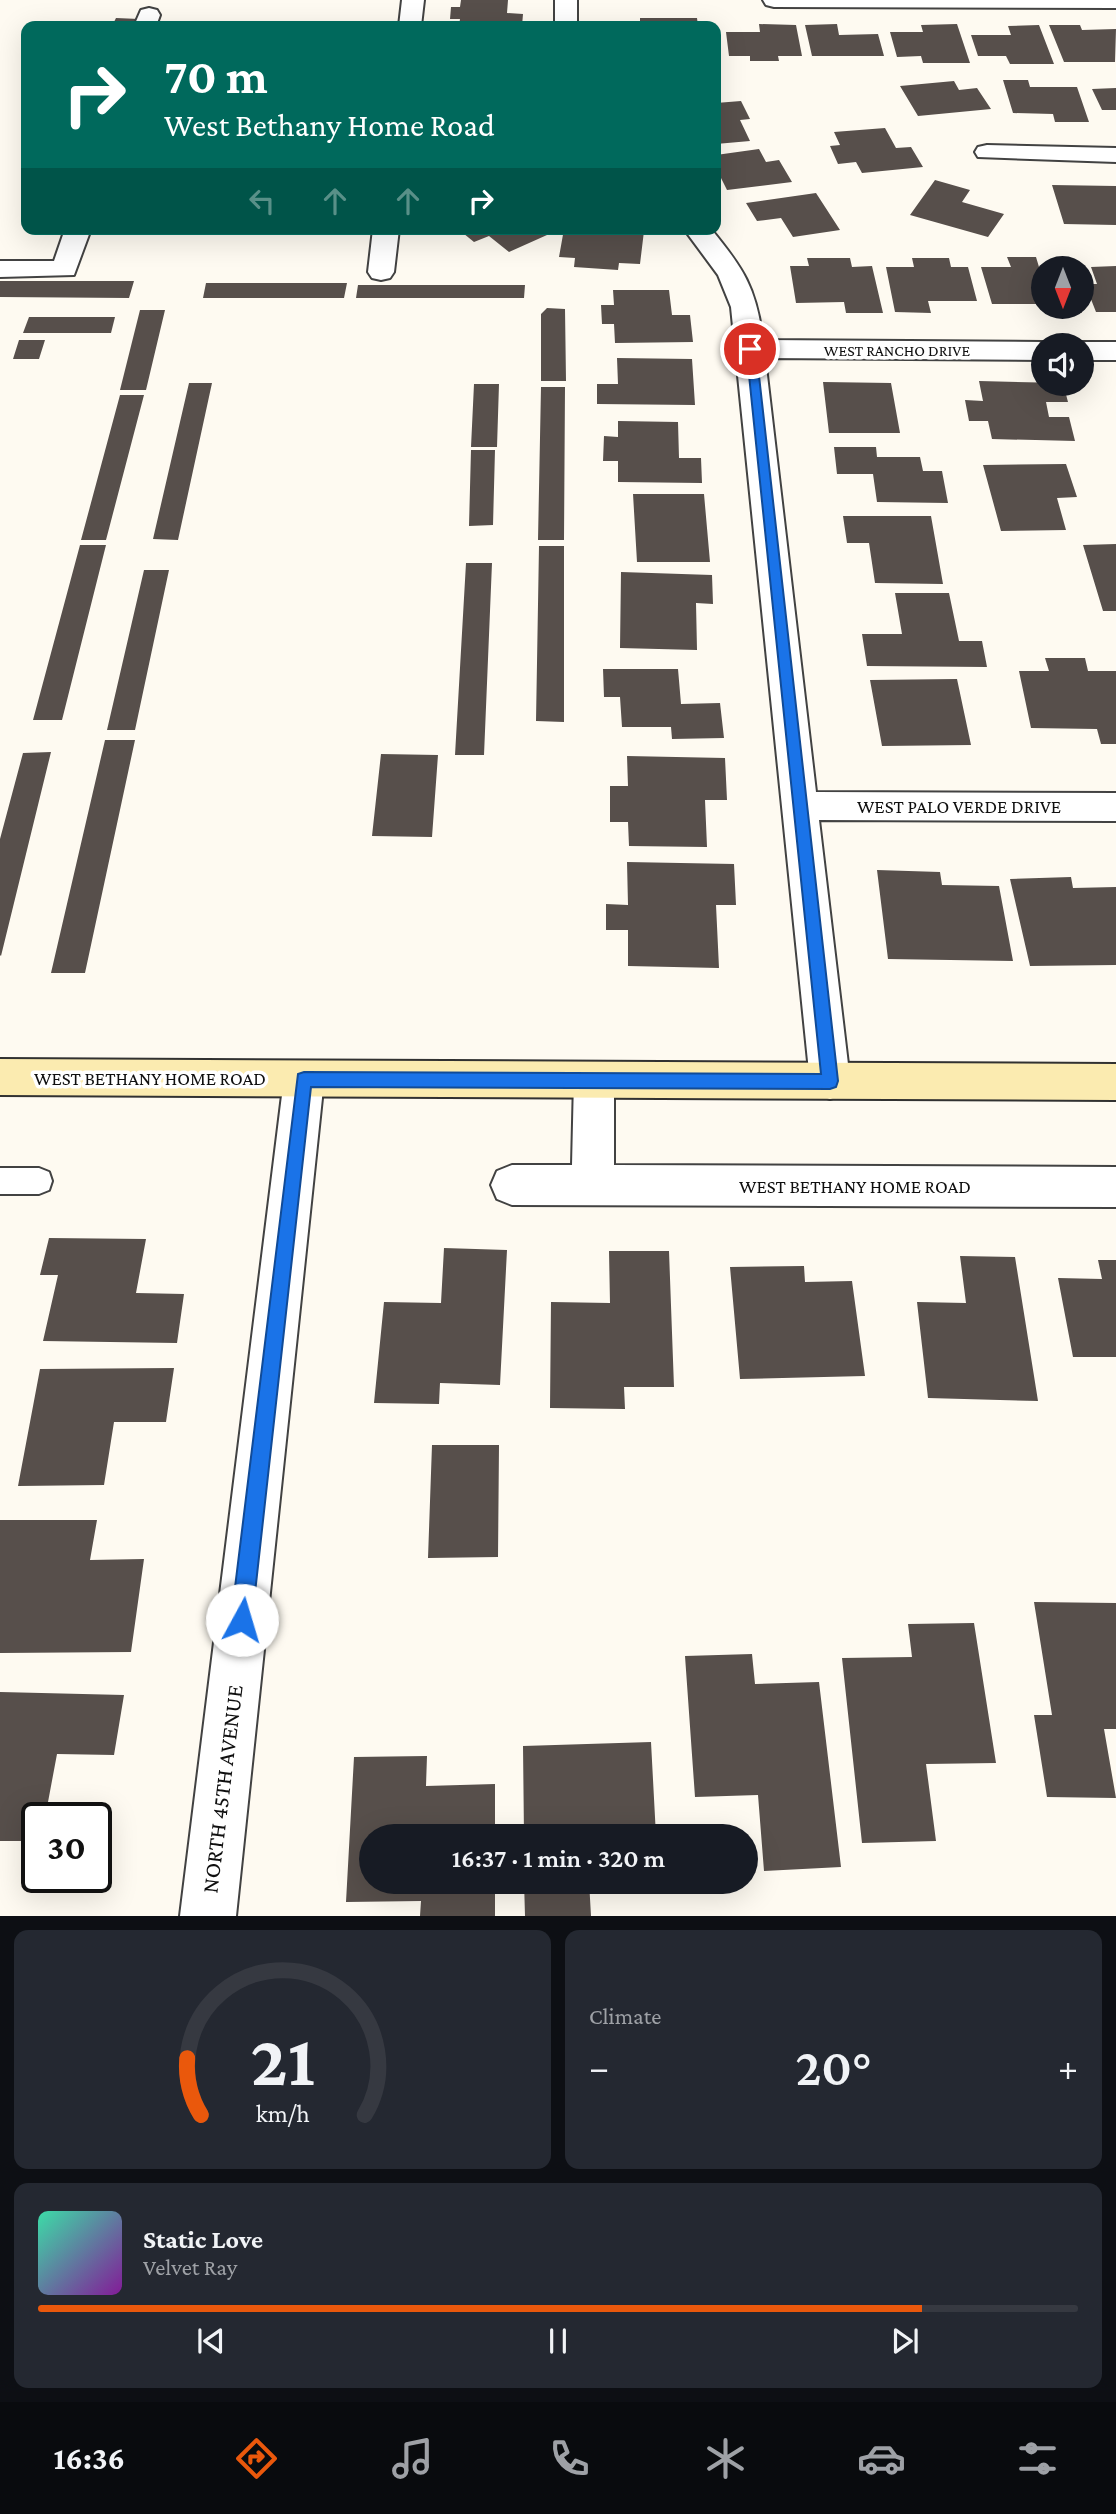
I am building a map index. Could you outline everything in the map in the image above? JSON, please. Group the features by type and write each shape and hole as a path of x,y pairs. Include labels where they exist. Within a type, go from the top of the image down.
{"main road":[{"name":"WEST BETHANY HOME ROAD","path":"0,1077 1116,1082"}],"street":[{"path":"411,21 413,0"},
{"path":"566,0 566,21"},
{"path":"774,0 1116,1"},
{"path":"987,152 1116,155"},
{"path":"0,268 65,269 76,235"},
{"path":"381,272 385,235"},
{"path":"702,235 732,272 740,289 750,349 830,1081"},
{"name":"WEST RANCHO DRIVE","path":"750,349 1031,351"},
{"path":"1094,351 1116,352"},
{"name":"WEST PALO VERDE DRIVE","path":"801,806 1116,807"},
{"name":"NORTH 45TH AVENUE","path":"208,1916 304,1079"},
{"path":"593,1185 594,1080"},
{"name":"WEST BETHANY HOME ROAD","path":"512,1185 1116,1187"}],"lane":[{"path":"0,1181 39,1181"}],"building":[{"path":"461,0 508,0 507,13 523,14 522,21 450,19 451,7 460,7"},
{"path":"116,18 139,19 138,21 114,21"},
{"path":"640,18 697,18 697,21 640,21"},
{"path":"759,24 796,25 802,56 778,56 779,61 750,61 750,56 729,56 726,32 760,32"},
{"path":"837,24 839,35 878,34 884,56 812,56 805,25"},
{"path":"957,24 970,63 923,63 921,56 897,57 890,32 923,32 921,25"},
{"path":"1039,25 1054,64 1010,64 1006,56 978,56 971,35 1011,35 1008,26"},
{"path":"1049,25 1080,25 1082,30 1116,29 1115,62 1064,62"},
{"path":"1003,80 1028,80 1030,87 1077,87 1089,122 1055,122 1053,114 1013,113"},
{"path":"954,81 959,90 977,88 991,109 918,116 900,86"},
{"path":"1116,88 1116,110 1102,110 1092,89"},
{"path":"741,101 750,119 740,120 750,141 721,144 721,103"},
{"path":"885,128 896,148 911,147 923,167 862,173 856,162 838,164 830,146 840,145 834,132"},
{"path":"759,149 766,162 779,160 792,182 727,190 721,178 721,154"},
{"path":"935,180 970,190 962,202 1004,214 988,237 910,215"},
{"path":"1052,185 1116,186 1116,225 1064,224"},
{"path":"816,193 840,230 793,237 781,218 757,221 746,203"},
{"path":"465,235 547,235 509,252 489,236 474,242"},
{"path":"563,235 644,235 640,264 619,263 618,270 574,267 575,258 559,257"},
{"path":"1007,257 1031,257 1031,304 992,304 981,267 1011,267"},
{"path":"807,258 850,258 852,267 872,266 883,313 846,313 844,302 796,303 790,266 809,266"},
{"path":"912,258 949,258 951,267 968,267 977,301 928,301 931,313 895,312 886,267 914,267"},
{"path":"1116,266 1116,312 1096,312 1094,284 1097,284 1094,267"},
{"path":"0,281 134,281 129,298 0,297"},
{"path":"206,283 347,283 344,298 203,298"},
{"path":"358,285 525,285 524,298 356,298"},
{"path":"613,290 669,290 672,315 690,315 693,342 615,343 614,324 602,324 601,305 614,305"},
{"path":"547,308 565,309 566,381 541,381 541,314"},
{"path":"140,310 165,310 146,390 120,390"},
{"path":"29,317 115,317 111,333 23,333"},
{"path":"19,340 45,340 39,359 13,359"},
{"path":"617,358 692,359 695,405 597,404 597,384 618,384"},
{"path":"979,381 1031,382 1031,396 1066,396 1068,402 1046,402 1049,417 1069,417 1075,441 992,439 988,421 969,421 965,400 983,401"},
{"path":"823,382 891,383 900,433 829,433"},
{"path":"189,383 212,383 178,540 153,539"},
{"path":"474,384 499,384 497,447 471,447"},
{"path":"541,387 565,387 564,540 538,540"},
{"path":"120,395 144,395 106,540 81,540"},
{"path":"618,421 678,422 679,458 701,458 702,483 618,482 618,461 603,461 604,436 618,437"},
{"path":"834,447 876,447 877,457 920,457 923,471 942,471 948,503 877,502 873,474 837,474"},
{"path":"471,450 495,450 493,525 469,526"},
{"path":"1066,464 1077,497 1057,498 1066,530 1001,531 983,465"},
{"path":"633,494 704,494 710,562 637,562"},
{"path":"843,516 931,516 943,584 875,583 869,543 847,543"},
{"path":"1116,544 1116,611 1103,611 1083,545"},
{"path":"80,545 106,545 62,720 33,720"},
{"path":"539,546 564,546 564,722 536,721"},
{"path":"466,563 492,563 484,755 455,755"},
{"path":"144,570 169,570 135,730 107,730"},
{"path":"621,572 712,575 713,604 696,603 697,650 620,648"},
{"path":"895,593 949,593 959,641 982,641 987,667 867,666 862,634 902,634"},
{"path":"1045,658 1085,658 1088,671 1116,671 1116,744 1101,744 1097,729 1031,728 1019,671 1049,671"},
{"path":"603,669 678,669 681,704 720,703 724,738 672,739 671,727 622,727 620,697 604,697"},
{"path":"957,679 971,745 882,746 870,680"},
{"path":"105,740 135,740 85,973 51,973"},
{"path":"51,752 1,956 0,839 23,753"},
{"path":"381,754 438,755 432,837 372,836"},
{"path":"627,756 725,758 727,800 705,800 707,847 629,846 628,822 610,822 610,786 628,786"},
{"path":"627,862 734,864 736,905 716,905 719,968 628,966 628,930 606,930 606,904 628,905"},
{"path":"877,870 940,872 942,885 999,886 1013,961 888,959"},
{"path":"1071,877 1073,888 1116,887 1116,965 1030,966 1010,879"},
{"path":"49,1238 146,1239 136,1293 184,1294 177,1343 43,1341 58,1275 40,1275"},
{"path":"444,1248 507,1250 500,1385 440,1383 439,1404 374,1403 384,1302 441,1303"},
{"path":"609,1251 669,1251 674,1387 624,1387 625,1409 550,1408 551,1302 610,1303"},
{"path":"960,1256 1015,1257 1038,1401 928,1398 917,1302 966,1303"},
{"path":"1098,1260 1116,1260 1116,1357 1073,1357 1058,1278 1102,1279"},
{"path":"804,1266 805,1282 852,1281 865,1376 740,1379 730,1267"},
{"path":"174,1368 166,1422 114,1422 104,1485 18,1486 40,1369"},
{"path":"432,1445 499,1445 498,1557 428,1558"},
{"path":"0,1520 97,1520 90,1560 144,1559 131,1652 0,1653"},
{"path":"1034,1602 1116,1603 1116,1729 1104,1729 1116,1798 1047,1797 1034,1715 1052,1715"},
{"path":"974,1623 996,1763 926,1764 936,1841 862,1843 842,1658 912,1657 908,1624"},
{"path":"752,1654 755,1684 819,1682 841,1867 764,1871 758,1795 695,1797 685,1656"},
{"path":"0,1692 124,1695 114,1755 57,1754 48,1802 21,1802 21,1841 0,1841"},
{"path":"651,1742 655,1824 524,1824 523,1746"},
{"path":"427,1756 426,1786 495,1784 495,1824 359,1824 359,1894 495,1894 495,1916 420,1916 421,1901 346,1902 354,1757"},
{"path":"524,1894 590,1894 591,1916 525,1916"}],"route":[{"path":"242,1620 304,1079 830,1081 750,349"}]}
